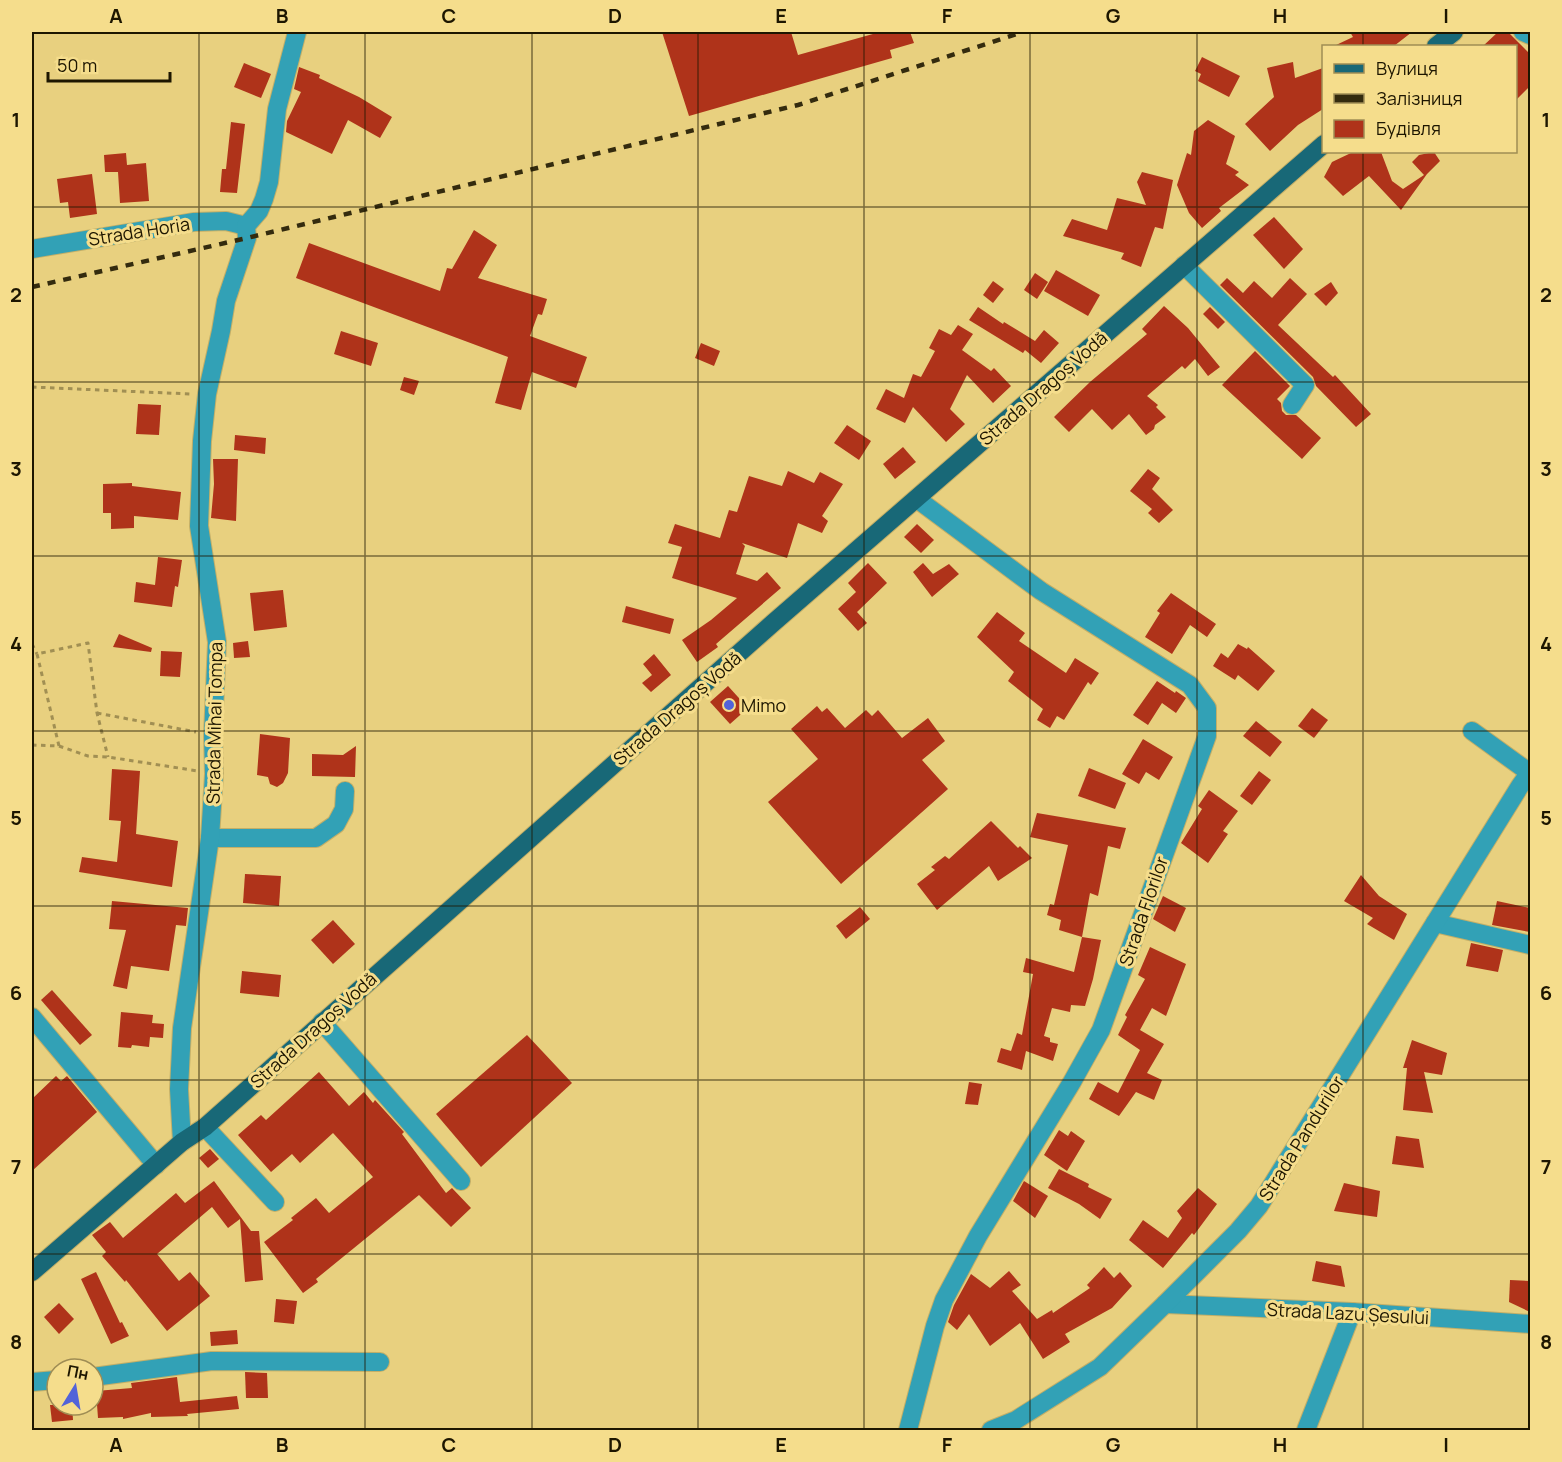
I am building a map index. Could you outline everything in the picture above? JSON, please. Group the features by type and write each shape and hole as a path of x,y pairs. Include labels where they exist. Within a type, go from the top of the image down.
{"main road":[{"path":"1437,45 1454,32"},
{"name":"Strada Dragoș Vodă","path":"32,1272 182,1142 205,1127 773,623 1322,145"}],"street":[{"name":"Strada Mihai Tompa","path":"182,1142 179,1089 182,1028 210,838 214,774 213,735 217,642 199,526 202,441 207,394 226,301 247,238 246,226 259,211 269,182 277,109 297,32"},
{"path":"1523,32 1530,35"},
{"name":"Strada Horia","path":"32,249 194,222 226,221 246,226"},
{"path":"1184,265 1305,386 1292,405"},
{"name":"Strada Florilor","path":"908,1431 932,1336 944,1300 978,1236 1101,1030 1207,735 1207,708 1190,685 1041,591 917,499"},
{"path":"1472,731 1530,773"},
{"name":"Strada Pandurilor","path":"991,1431 1016,1420 1100,1367 1165,1304 1259,1206 1530,773"},
{"path":"210,838 316,838 336,824 344,809 345,791"},
{"path":"1435,922 1530,945"},
{"path":"32,1017 156,1165"},
{"path":"322,1022 461,1181"},
{"path":"205,1127 275,1202"},
{"name":"Strada Lazu Șesului","path":"1165,1304 1352,1312 1530,1324"},
{"path":"1306,1431 1352,1312"},
{"path":"105,1375 212,1361 380,1362"}],"path":[{"path":"32,387 207,394"},
{"path":"37,654 88,643 97,713 108,757"},
{"path":"32,644 37,654 59,746"},
{"path":"97,713 213,735"},
{"path":"32,745 59,746 88,756 108,757 214,774"}],"building":[{"path":"662,32 791,32 798,55 880,32 910,32 914,43 890,50 892,58 689,116"},
{"path":"1350,32 1412,32 1395,45 1336,45 1353,37"},
{"path":"1498,32 1508,32 1530,54 1530,86 1517,99 1517,45 1484,45"},
{"path":"1202,57 1240,76 1229,97 1198,81 1201,74 1195,71"},
{"path":"1293,62 1295,78 1322,68 1322,110 1298,125 1270,151 1245,124 1274,97 1267,68"},
{"path":"244,63 271,74 261,98 234,87"},
{"path":"299,67 320,75 319,78 359,97 392,117 380,138 348,120 332,154 286,132 287,121 301,92 294,89"},
{"path":"1208,120 1235,136 1226,164 1239,172 1235,175 1249,185 1219,208 1221,211 1202,228 1189,213 1177,185 1187,153 1191,155 1194,131"},
{"path":"231,122 245,124 237,193 220,192 222,169 226,169"},
{"path":"126,153 127,165 146,163 149,201 120,203 118,172 105,172 104,155"},
{"path":"1351,153 1381,153 1392,181 1403,189 1424,175 1412,162 1419,155 1435,153 1440,161 1427,174 1401,210 1369,176 1343,196 1324,177 1332,162"},
{"path":"1142,172 1173,180 1163,229 1155,227 1141,267 1121,259 1124,253 1063,236 1072,219 1107,230 1117,198 1146,205 1137,182"},
{"path":"92,174 97,214 70,218 68,202 60,203 57,179"},
{"path":"1274,217 1303,249 1284,269 1253,235"},
{"path":"474,230 497,245 478,278 547,299 542,315 538,314 530,336 587,357 576,388 532,372 521,410 495,403 508,357 296,278 309,243 440,291 447,268 452,269"},
{"path":"1056,270 1100,295 1088,316 1044,291"},
{"path":"1035,273 1048,282 1037,299 1024,290"},
{"path":"1227,278 1243,293 1254,281 1272,298 1290,278 1307,294 1278,325 1333,377 1335,375 1371,414 1356,427 1316,386 1313,377 1220,285"},
{"path":"993,281 1004,289 993,303 983,295"},
{"path":"1331,282 1338,293 1326,306 1314,294"},
{"path":"1164,306 1188,328 1220,367 1208,376 1195,359 1185,369 1182,366 1147,396 1158,405 1156,407 1166,417 1146,435 1129,414 1112,430 1092,409 1069,432 1054,417 1090,382 1147,334 1142,329"},
{"path":"978,307 1035,341 1044,330 1059,343 1041,363 1025,350 1023,353 969,320"},
{"path":"1210,307 1225,322 1218,329 1203,314"},
{"path":"958,325 973,334 962,350 991,371 994,368 1011,386 993,403 967,375 950,409 965,424 946,442 913,407 905,423 876,409 886,389 904,398 913,374 921,377 935,351 929,348 939,329 951,335"},
{"path":"341,331 378,343 371,366 334,354"},
{"path":"701,343 720,351 714,366 695,358"},
{"path":"1255,351 1290,386 1277,399 1281,403 1282,411 1286,415 1296,415 1321,438 1302,459 1222,385"},
{"path":"404,377 419,381 414,395 400,390"},
{"path":"138,404 161,405 159,435 136,434"},
{"path":"847,425 871,441 859,460 834,443"},
{"path":"235,435 266,438 265,454 234,450"},
{"path":"903,447 916,462 895,479 883,464"},
{"path":"213,459 238,459 236,521 211,518 214,484"},
{"path":"1148,469 1160,478 1152,489 1173,510 1159,523 1148,513 1152,509 1130,491"},
{"path":"788,471 814,483 820,472 843,484 822,516 828,521 822,533 798,523 787,558 742,543 745,546 736,574 757,581 767,572 781,588 716,644 718,647 697,662 682,640 737,598 672,578 682,547 668,543 675,524 720,538 729,510 737,512 749,476 782,486"},
{"path":"132,483 132,486 181,492 178,520 134,516 134,528 111,529 111,513 103,513 103,484"},
{"path":"917,524 934,540 921,553 904,537"},
{"path":"158,557 182,560 172,607 134,602 136,582 155,585"},
{"path":"868,563 887,583 857,612 867,623 858,631 838,609 856,592 848,583"},
{"path":"923,563 933,574 949,564 959,574 932,597 913,572"},
{"path":"283,590 287,627 254,631 250,593"},
{"path":"1171,593 1216,624 1207,637 1190,625 1172,654 1145,637 1160,613 1157,611"},
{"path":"626,606 674,619 670,634 622,622"},
{"path":"997,612 1025,633 1019,641 1066,673 1075,658 1099,673 1091,685 1088,682 1064,720 1057,716 1050,728 1037,720 1043,709 1008,681 1014,672 977,637"},
{"path":"119,634 152,648 151,652 113,647"},
{"path":"248,641 250,657 234,658 233,643"},
{"path":"1238,644 1247,649 1248,647 1275,671 1258,691 1238,675 1235,680 1213,666 1221,653 1228,658"},
{"path":"161,651 182,652 180,677 160,676"},
{"path":"654,654 671,675 651,692 642,683 652,675 643,664"},
{"path":"1157,681 1186,698 1176,713 1162,703 1148,725 1133,715"},
{"name":"Mimo","path":"728,686 748,708 730,724 710,702"},
{"path":"817,706 822,712 827,708 845,728 866,710 872,716 878,710 902,738 928,718 945,741 922,760 948,789 841,884 768,802 818,759 791,729"},
{"path":"1312,708 1328,720 1314,738 1298,726"},
{"path":"1256,721 1282,742 1270,757 1243,736"},
{"path":"260,734 290,738 288,773 283,783 277,787 270,784 268,777 257,775"},
{"path":"1143,739 1173,757 1159,780 1146,772 1139,784 1122,774"},
{"path":"356,746 355,777 312,776 312,754 343,755"},
{"path":"1089,768 1126,783 1115,809 1078,796"},
{"path":"112,769 140,771 136,834 178,841 172,887 79,872 82,857 117,862 121,821 109,820"},
{"path":"1259,771 1271,780 1252,805 1240,796"},
{"path":"1209,790 1238,811 1223,831 1228,834 1208,863 1181,843 1202,809 1198,806"},
{"path":"1037,813 1126,828 1120,849 1108,846 1098,896 1090,893 1082,937 1059,930 1061,920 1047,915 1050,904 1054,905 1068,845 1030,837"},
{"path":"991,821 1018,848 1020,846 1032,858 998,881 989,866 937,910 917,884 935,870 931,867 945,856 949,859"},
{"path":"245,874 281,876 279,906 243,903"},
{"path":"1361,875 1379,896 1407,914 1394,940 1367,924 1373,918 1344,901"},
{"path":"1163,896 1186,908 1175,932 1153,919"},
{"path":"112,901 188,908 186,926 176,925 169,971 131,966 127,989 113,986 126,930 109,929"},
{"path":"1497,901 1530,908 1530,932 1492,925"},
{"path":"860,907 870,919 846,939 836,926"},
{"path":"333,920 355,944 333,964 311,940"},
{"path":"1082,937 1101,940 1093,979 1085,1006 1071,1005 1070,1012 1052,1008 1044,1036 1050,1038 1050,1042 1058,1044 1053,1061 1026,1051 1022,1070 997,1062 1001,1048 1011,1051 1017,1033 1022,1035 1033,974 1023,972 1026,958 1074,972"},
{"path":"1471,943 1503,950 1498,972 1466,966"},
{"path":"1150,947 1186,964 1166,1016 1152,1008 1140,1030 1164,1044 1147,1073 1162,1080 1154,1100 1136,1092 1119,1116 1089,1099 1098,1082 1118,1093 1140,1050 1118,1035 1127,1017 1125,1015 1145,979 1138,975"},
{"path":"242,971 281,975 279,997 240,993"},
{"path":"52,990 92,1035 80,1045 41,1000"},
{"path":"121,1012 153,1015 152,1023 164,1024 163,1038 150,1037 149,1047 132,1045 131,1048 118,1047"},
{"path":"527,1035 572,1083 481,1167 436,1114"},
{"path":"1412,1040 1447,1053 1442,1075 1424,1072 1433,1113 1403,1110 1407,1068 1403,1068"},
{"path":"319,1072 349,1106 364,1092 373,1103 375,1100 404,1132 402,1134 446,1193 452,1188 471,1208 451,1227 419,1195 316,1279 318,1282 303,1293 264,1242 293,1220 291,1218 316,1198 329,1213 373,1177 333,1133 300,1163 292,1154 271,1172 238,1135 261,1115 266,1120"},
{"path":"56,1076 61,1081 67,1076 97,1112 32,1171 32,1099"},
{"path":"969,1082 982,1084 978,1105 965,1104"},
{"path":"1059,1130 1068,1136 1071,1131 1085,1141 1067,1171 1044,1155"},
{"path":"1396,1136 1419,1139 1424,1168 1392,1164"},
{"path":"210,1149 219,1159 208,1168 199,1158"},
{"path":"1059,1169 1112,1199 1100,1219 1079,1204 1048,1188"},
{"path":"214,1181 251,1231 259,1231 263,1280 245,1282 240,1219 228,1228 212,1207 157,1254 179,1281 190,1272 210,1296 167,1331 126,1280 125,1282 102,1256 106,1252 92,1235 110,1222 123,1238 176,1193 185,1203"},
{"path":"1024,1181 1048,1196 1035,1218 1013,1201"},
{"path":"1344,1183 1380,1191 1377,1217 1334,1211"},
{"path":"1198,1188 1217,1204 1194,1235 1192,1233 1163,1268 1129,1240 1143,1220 1168,1238 1182,1218 1177,1211"},
{"path":"1316,1261 1341,1266 1345,1287 1312,1281"},
{"path":"1104,1267 1114,1278 1120,1272 1132,1286 1112,1308 1065,1334 1070,1342 1043,1359 1020,1323 990,1346 969,1314 957,1330 948,1322 954,1305 971,1274 990,1288 1009,1271 1021,1285 1012,1291 1037,1319 1052,1310 1053,1313 1090,1288 1087,1285"},
{"path":"96,1272 120,1323 122,1322 129,1336 111,1344 81,1279"},
{"path":"1510,1280 1530,1281 1530,1312 1509,1302"},
{"path":"276,1299 297,1301 294,1324 274,1322"},
{"path":"59,1303 74,1319 59,1334 44,1317"},
{"path":"237,1330 238,1344 211,1346 210,1332"},
{"path":"245,1372 267,1373 268,1398 246,1398"},
{"path":"177,1377 180,1402 237,1396 239,1409 187,1414 188,1416 151,1417 151,1413 123,1419 123,1417 98,1418 105,1417 105,1390 132,1388 131,1383"},
{"path":"51,1417 73,1417 73,1420 52,1422"}],"railway":[{"path":"32,287 247,238 798,105 1023,32"}],"place":[{"name":"Mimo","path":"729,705"}]}
